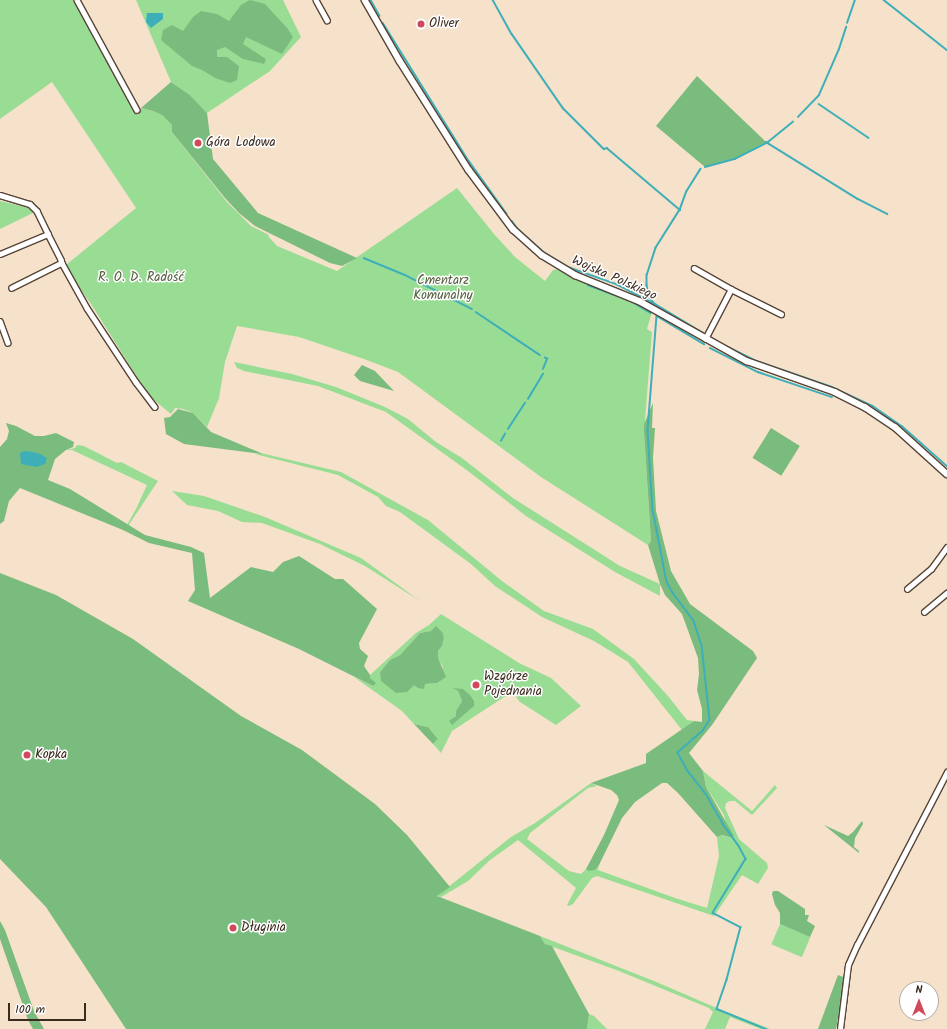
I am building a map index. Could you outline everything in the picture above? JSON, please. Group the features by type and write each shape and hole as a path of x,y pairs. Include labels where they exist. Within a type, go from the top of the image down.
{"street":[{"path":"77,0 137,110"},
{"path":"316,0 327,20"},
{"name":"Wojska Polskiego","path":"365,0 400,61 469,170 520,237 546,258 565,270 634,298 750,363 831,391 868,409 895,427 947,474"},
{"path":"0,195 30,204 37,211 62,263 87,308 155,408"},
{"path":"0,254 48,234"},
{"path":"12,288 62,263"},
{"path":"694,268 731,289 781,314"},
{"path":"705,339 731,289"},
{"path":"0,321 8,343"},
{"path":"907,589 931,569 947,547"},
{"path":"924,612 947,593"},
{"path":"840,1029 848,965 856,945 947,772"}],"green space":[{"path":"0,0 74,0 138,115 141,108 162,115 172,125 172,132 227,202 251,226 269,235 268,236 277,246 337,271 457,188 494,234 515,257 545,281 553,270 559,269 639,303 652,312 647,329 652,332 644,433 651,541 648,545 541,477 398,372 299,337 237,326 225,362 219,398 207,427 193,413 175,408 171,414 149,396 91,304 66,269 66,265 136,208 52,82 0,119"},
{"path":"136,0 283,0 301,37 270,71 207,113 190,95 171,82"},
{"path":"250,0 265,4 288,29 293,37 282,54 246,37 243,44 266,59 264,64 243,59 225,47 217,50 217,57 227,57 239,66 237,80 230,83 215,78 192,66 161,40 163,30 172,25 183,31 193,17 201,11 217,14 229,21 241,5"},
{"path":"697,76 766,142 735,159 705,167 656,126"},
{"path":"171,82 190,95 207,113 213,159 258,213 357,258 342,266 330,263 255,226 239,213 225,198 172,132 172,125 162,115 141,108"},
{"path":"0,201 39,210 0,229"},
{"path":"234,362 292,374 336,387 385,407 408,419 436,442 462,458 513,498 620,566 660,584 660,596 615,572 526,516 468,471 386,412 318,386 244,371 237,368"},
{"path":"362,365 375,371 394,391 360,381 354,375"},
{"path":"653,403 652,428 655,428 653,458 656,511 671,571 690,604 753,651 757,658 712,725 689,753 703,771 706,787 734,836 729,837 722,835 717,837 678,793 667,783 662,783 635,802 622,818 599,865 595,870 589,871 586,869 604,835 619,800 617,795 611,790 591,783 646,763 646,754 694,721 702,722 702,709 697,690 699,674 698,658 682,614 665,595 660,584 648,545 651,541 644,424"},
{"path":"178,409 193,413 211,432 261,454 184,444 166,434 164,418 170,417"},
{"path":"6,423 16,426 35,436 44,436 56,433 74,442 73,447 66,450 55,459 48,480 70,489 145,535 191,547 204,553 210,598 251,567 273,572 283,562 299,556 335,579 343,579 377,609 359,643 360,649 368,656 364,666 370,675 370,678 376,683 373,686 299,649 188,601 195,590 192,553 149,543 123,530 20,488 9,501 4,521 0,524 0,447 7,439 9,431"},
{"path":"771,428 800,446 781,476 752,458"},
{"path":"77,445 84,446 117,463 121,462 158,481 128,526 127,525 147,485 72,450 66,450 75,448"},
{"path":"261,453 341,472 428,520 502,581 544,611 593,629 634,659 668,696 687,720 694,721 682,730 628,662 594,641 542,617 495,586 471,564 400,512 386,506 378,497 338,475 255,454"},
{"path":"172,491 204,496 265,517 361,558 420,601 365,566 320,544 262,523 242,522 218,511 187,505"},
{"path":"0,573 56,595 133,639 241,716 302,750 375,804 407,835 450,887 437,896 540,936 545,944 552,946 589,1014 587,1029 126,1029 46,907 0,859"},
{"path":"441,614 519,663 551,678 581,706 556,725 520,702 512,692 452,731 441,753 433,744 438,739 428,727 414,724 402,711 354,677 373,686 369,678 370,675 416,633 429,625","holes":["431,631 443,633 444,638 442,646 438,651 438,659 443,667 437,683 414,685 380,672 390,660 400,655 420,633","454,689 471,696 474,701 470,709 453,724 450,721 456,716 456,711 462,701 458,691"]},
{"path":"436,626 443,633 444,638 442,646 438,651 438,658 446,677 437,683 425,684 424,689 418,688 414,685 407,692 396,693 381,681 380,672 390,660 400,655 420,633 431,631"},
{"path":"453,688 463,689 471,696 474,701 474,706 452,725 449,721 456,716 456,711 462,701 458,691"},
{"path":"414,724 428,727 438,739 433,744"},
{"path":"703,771 752,811 775,785 777,788 752,815 735,801 726,803 725,808 739,839 767,863 768,868 758,884 742,875 714,916 597,876 592,878 573,904 569,906 567,905 576,888 518,840 490,860 468,881 441,897 437,896 511,837 535,823 591,783 597,786 588,788 530,833 527,839 569,871 581,874 586,869 595,870 599,865 598,870 707,908 719,856 717,837 721,835 729,837 724,815 706,787"},
{"path":"862,821 863,824 855,838 854,847 859,851 859,853 824,825 848,836"},
{"path":"773,891 778,891 805,909 805,915 809,915 807,921 815,926 810,937 780,924 780,913 775,905 772,894"},
{"path":"0,921 5,930 34,1011 44,1029 33,1029 28,1020 0,939"},
{"path":"780,924 810,937 802,957 771,944"},
{"path":"540,936 770,1029 761,1029 730,1017 725,1029 705,1029 713,1012 709,1008 619,971 545,944"},
{"path":"838,975 843,977 843,991 836,1029 818,1029"},
{"path":"589,1014 594,1016 607,1029 587,1029"}],"water":[{"path":"147,13 163,13 163,19 151,28 146,22"},
{"path":"25,451 38,453 47,458 45,464 36,467 21,464 20,453"}],"waterway":[{"path":"371,0 380,16"},
{"path":"493,0 512,34 563,108 604,149 607,148 680,210"},
{"path":"847,23 855,0"},
{"path":"884,0 947,50"},
{"path":"383,23 469,161 507,214"},
{"path":"798,117 819,95 839,49 846,27"},
{"path":"819,104 869,138"},
{"path":"705,167 735,159 768,142 793,122"},
{"path":"766,142 858,199 887,214"},
{"path":"701,169 687,191 680,210 656,248 647,275 647,285 649,297 655,304 705,334"},
{"path":"512,221 518,229 545,253 568,267 616,284 653,303"},
{"path":"364,258 405,275 472,309"},
{"path":"588,285 631,301 651,313"},
{"path":"476,312 540,355"},
{"path":"657,316 648,431 653,510 667,582 673,593 694,621 702,645 710,720 703,731 678,753 688,771 706,794 723,824 739,846 746,859 713,913 741,927 727,980 717,1009 766,1029"},
{"path":"657,316 704,344"},
{"path":"726,346 757,361 832,387 873,406 902,426 947,466"},
{"path":"710,348 758,372 832,397"},
{"path":"543,369 547,359 545,358"},
{"path":"528,399 543,374"},
{"path":"508,429 525,403"},
{"path":"501,441 505,434"}],"place":[{"name":"Oliver","path":"421,24"},
{"name":"Góra Lodowa","path":"198,143"},
{"name":"Wzgórze Pojednania","path":"476,685"},
{"name":"Kopka","path":"27,755"},
{"name":"Długinia","path":"233,928"}],"park label":[{"name":"R. O. D. Radość","path":"141,278"},
{"name":"Cmentarz Komunalny","path":"443,290"}]}
